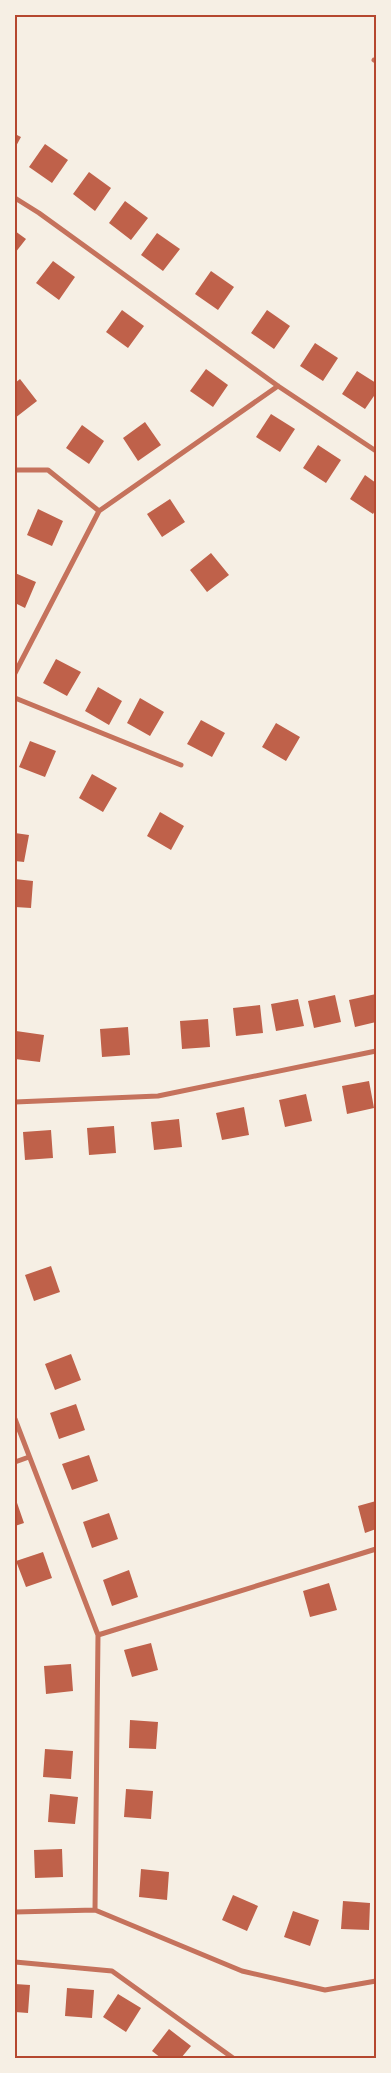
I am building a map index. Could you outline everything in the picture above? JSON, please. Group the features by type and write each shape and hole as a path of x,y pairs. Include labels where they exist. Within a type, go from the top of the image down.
{"street":[{"path":"15,198 39,213 278,386 376,451"},
{"path":"15,673 99,511 278,386"},
{"path":"15,470 48,470 99,511"},
{"path":"15,698 181,765"},
{"path":"15,1102 158,1096 376,1051"},
{"path":"15,1419 98,1635 95,1910"},
{"path":"15,1462 29,1457"},
{"path":"98,1635 376,1549"},
{"path":"15,1912 95,1910 242,1971 325,1990 376,1981"},
{"path":"15,1962 112,1971 233,2058"}],"building":[{"path":"15,134 21,137 15,148"},
{"path":"45,144 68,160 52,183 29,167"},
{"path":"89,172 111,188 95,211 73,194"},
{"path":"125,201 148,218 131,240 109,223"},
{"path":"15,231 26,239 15,253"},
{"path":"157,233 180,249 163,271 141,255"},
{"path":"53,261 75,277 59,300 36,283"},
{"path":"211,271 234,287 218,310 195,294"},
{"path":"122,310 144,326 128,348 106,332"},
{"path":"267,310 290,326 274,349 251,333"},
{"path":"315,343 338,358 323,381 300,366"},
{"path":"206,369 228,385 213,407 190,391"},
{"path":"357,371 376,383 376,393 365,409 342,394"},
{"path":"20,379 37,401 15,418 15,383"},
{"path":"271,414 295,429 280,452 256,437"},
{"path":"145,422 161,445 138,461 123,438"},
{"path":"82,425 104,441 89,464 66,448"},
{"path":"318,445 341,460 326,483 303,468"},
{"path":"365,475 376,483 376,509 373,514 350,499"},
{"path":"170,499 185,522 162,537 147,514"},
{"path":"38,509 63,521 52,546 27,535"},
{"path":"211,553 229,575 207,592 190,570"},
{"path":"15,573 36,582 25,608 15,603"},
{"path":"56,659 81,672 67,696 43,683"},
{"path":"98,687 122,701 109,725 85,711"},
{"path":"140,698 164,712 150,736 127,723"},
{"path":"201,720 225,733 212,757 187,744"},
{"path":"276,723 300,737 286,761 262,747"},
{"path":"30,741 56,751 45,777 19,767"},
{"path":"92,774 117,788 103,812 79,798"},
{"path":"160,812 184,826 171,850 147,836"},
{"path":"15,833 29,835 24,862 15,861"},
{"path":"15,879 33,881 31,908 15,907"},
{"path":"376,994 376,1022 355,1027 349,1000"},
{"path":"335,995 341,1022 314,1028 308,1001"},
{"path":"298,999 304,1026 276,1031 271,1004"},
{"path":"260,1005 263,1033 236,1036 233,1008"},
{"path":"208,1019 210,1047 182,1049 180,1021"},
{"path":"128,1027 130,1055 102,1057 100,1029"},
{"path":"16,1031 44,1035 40,1062 15,1059"},
{"path":"369,1081 374,1108 347,1114 342,1086"},
{"path":"306,1094 312,1121 285,1127 279,1100"},
{"path":"244,1107 249,1135 222,1140 216,1113"},
{"path":"179,1119 182,1147 154,1150 151,1122"},
{"path":"114,1126 116,1153 89,1155 87,1128"},
{"path":"51,1130 53,1158 25,1160 23,1132"},
{"path":"51,1266 60,1292 34,1301 25,1275"},
{"path":"71,1354 81,1380 55,1390 45,1364"},
{"path":"76,1404 85,1430 59,1439 50,1413"},
{"path":"89,1455 98,1481 72,1490 62,1464"},
{"path":"15,1497 24,1523 15,1526"},
{"path":"376,1501 376,1529 365,1533 358,1506"},
{"path":"109,1513 118,1539 92,1548 83,1522"},
{"path":"43,1552 52,1578 26,1587 16,1561"},
{"path":"129,1570 138,1597 112,1606 103,1580"},
{"path":"329,1583 337,1610 310,1617 303,1591"},
{"path":"151,1643 158,1670 132,1677 124,1650"},
{"path":"71,1664 73,1691 46,1694 44,1666"},
{"path":"130,1720 158,1722 156,1749 129,1748"},
{"path":"45,1749 73,1751 71,1779 43,1777"},
{"path":"126,1789 153,1791 151,1819 124,1817"},
{"path":"50,1794 78,1797 75,1824 48,1822"},
{"path":"62,1849 63,1877 35,1878 34,1850"},
{"path":"141,1869 169,1872 167,1900 139,1897"},
{"path":"233,1895 258,1906 247,1931 222,1920"},
{"path":"343,1901 370,1903 369,1930 341,1929"},
{"path":"293,1911 319,1920 310,1946 284,1937"},
{"path":"15,1984 30,1985 28,2013 15,2012"},
{"path":"67,1988 94,1990 92,2018 65,2016"},
{"path":"118,1994 141,2008 126,2032 103,2017"},
{"path":"169,2029 191,2046 181,2058 161,2058 152,2051"}]}
